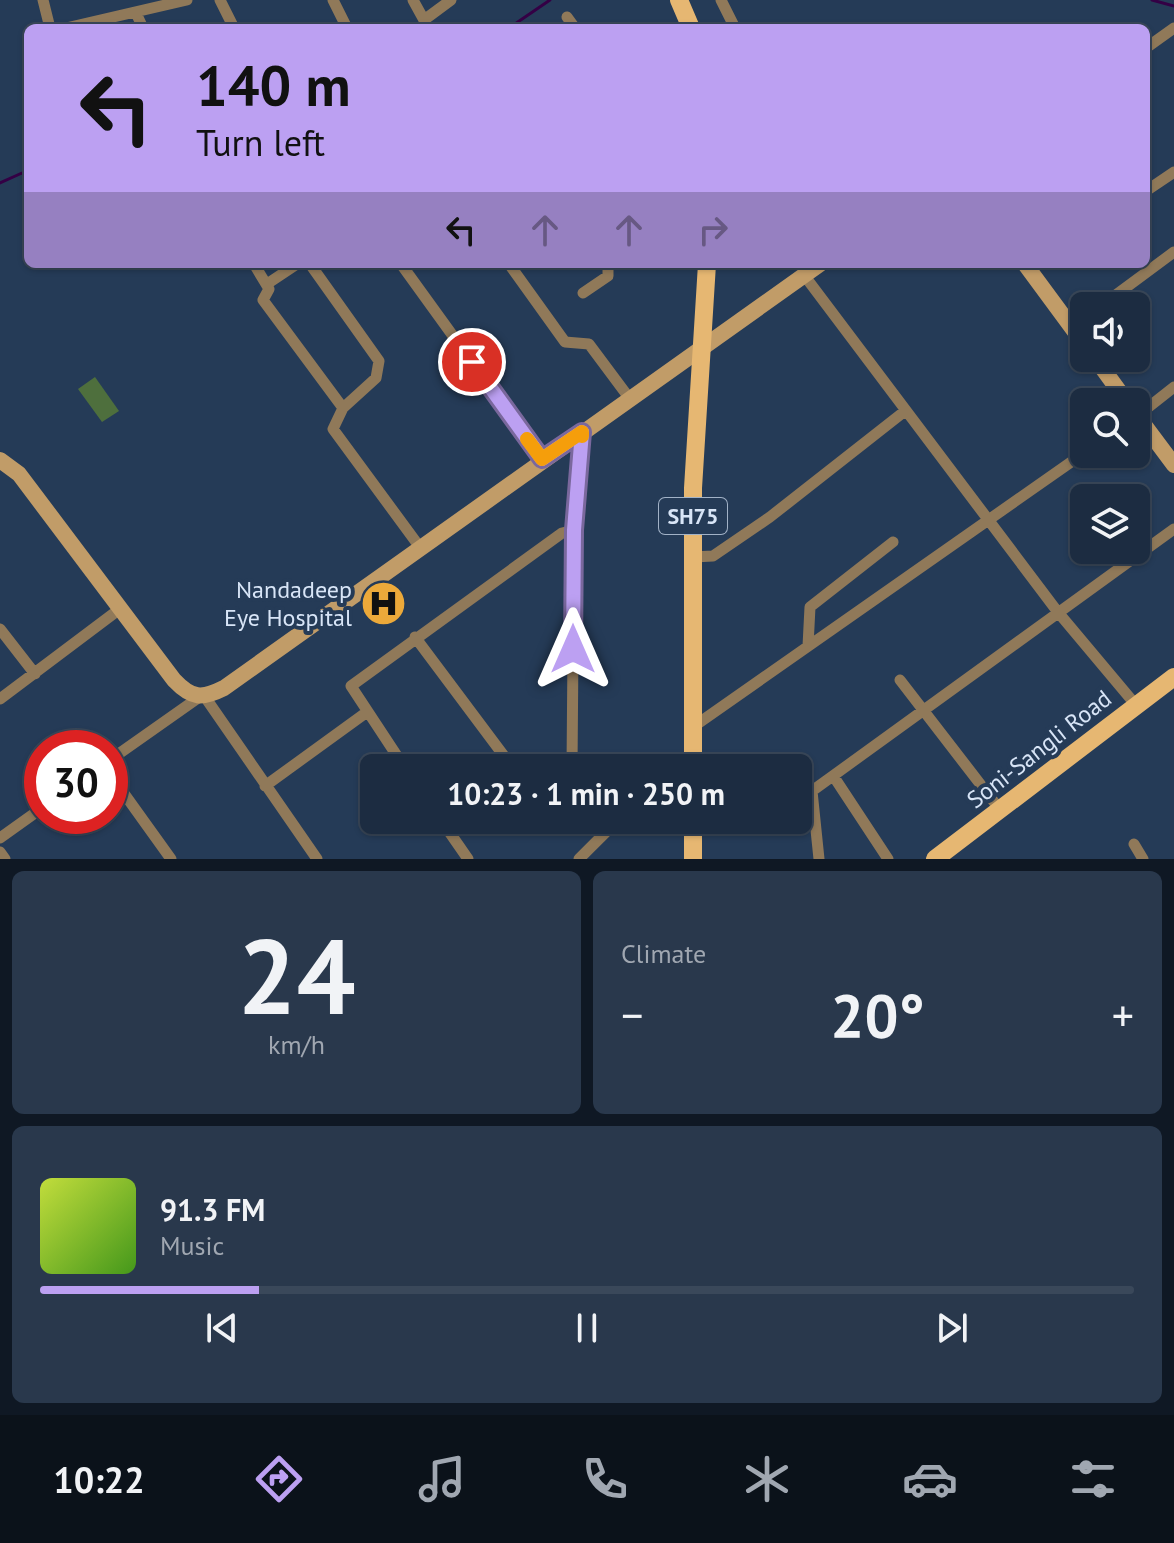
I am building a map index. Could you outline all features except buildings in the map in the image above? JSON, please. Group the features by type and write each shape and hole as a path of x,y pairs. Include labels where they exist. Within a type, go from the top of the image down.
{"main road":[{"path":"679,0 689,24"},
{"name":"SH75","path":"692,754 693,488 707,268"},
{"name":"Soni-Sangli Road","path":"935,859 1174,677"},
{"path":"693,834 693,859"}],"street":[{"path":"43,0 49,24"},
{"path":"101,24 187,0"},
{"path":"220,0 232,24"},
{"path":"333,0 345,24"},
{"path":"413,0 424,20 451,0"},
{"path":"721,0 733,24"},
{"path":"136,13 141,24"},
{"path":"567,17 572,24"},
{"path":"1150,45 1174,28"},
{"path":"1150,188 1174,172"},
{"path":"1120,292 1174,252"},
{"path":"257,268 269,289 263,300 343,408"},
{"path":"267,284 291,268"},
{"path":"313,268 379,361 376,378 343,408 333,429 419,546"},
{"path":"404,268 542,459"},
{"path":"512,268 565,342 589,344 630,399"},
{"path":"583,293 608,276 608,268"},
{"path":"1033,268 1070,313"},
{"path":"128,748 202,698 224,688 809,269 905,411 1057,611 1135,704"},
{"path":"1150,402 1174,387"},
{"path":"693,557 713,556 759,525 905,411"},
{"path":"1150,431 1171,455"},
{"path":"572,754 574,530 582,432"},
{"path":"0,460 19,474 174,680 202,698 317,859"},
{"path":"693,727 1070,463"},
{"path":"819,859 812,791 1174,529"},
{"path":"396,754 351,686 415,637 493,586 562,533 574,530"},
{"path":"808,646 810,607 893,542"},
{"path":"0,699 121,608"},
{"path":"0,629 35,674"},
{"path":"415,637 503,754"},
{"path":"900,680 922,713 1001,811"},
{"path":"265,786 367,712"},
{"path":"834,777 888,859"},
{"path":"128,799 171,859"},
{"path":"0,838 24,821"},
{"path":"451,834 468,859"},
{"path":"579,859 602,834"},
{"path":"1134,844 1143,859"},
{"path":"0,852 5,859"}],"green space":[{"path":"95,377 119,411 102,422 78,389"}],"waterway":[{"path":"515,24 550,0"},
{"path":"1152,0 1174,6"},
{"path":"0,183 24,175"}],"slow traffic":[{"path":"527,439 542,459 582,432 582,436"}],"place":[{"name":"Nandadeep Eye Hospital","path":"383,603"}],"route":[{"path":"472,362 542,459 582,432 574,530 573,649"}]}
